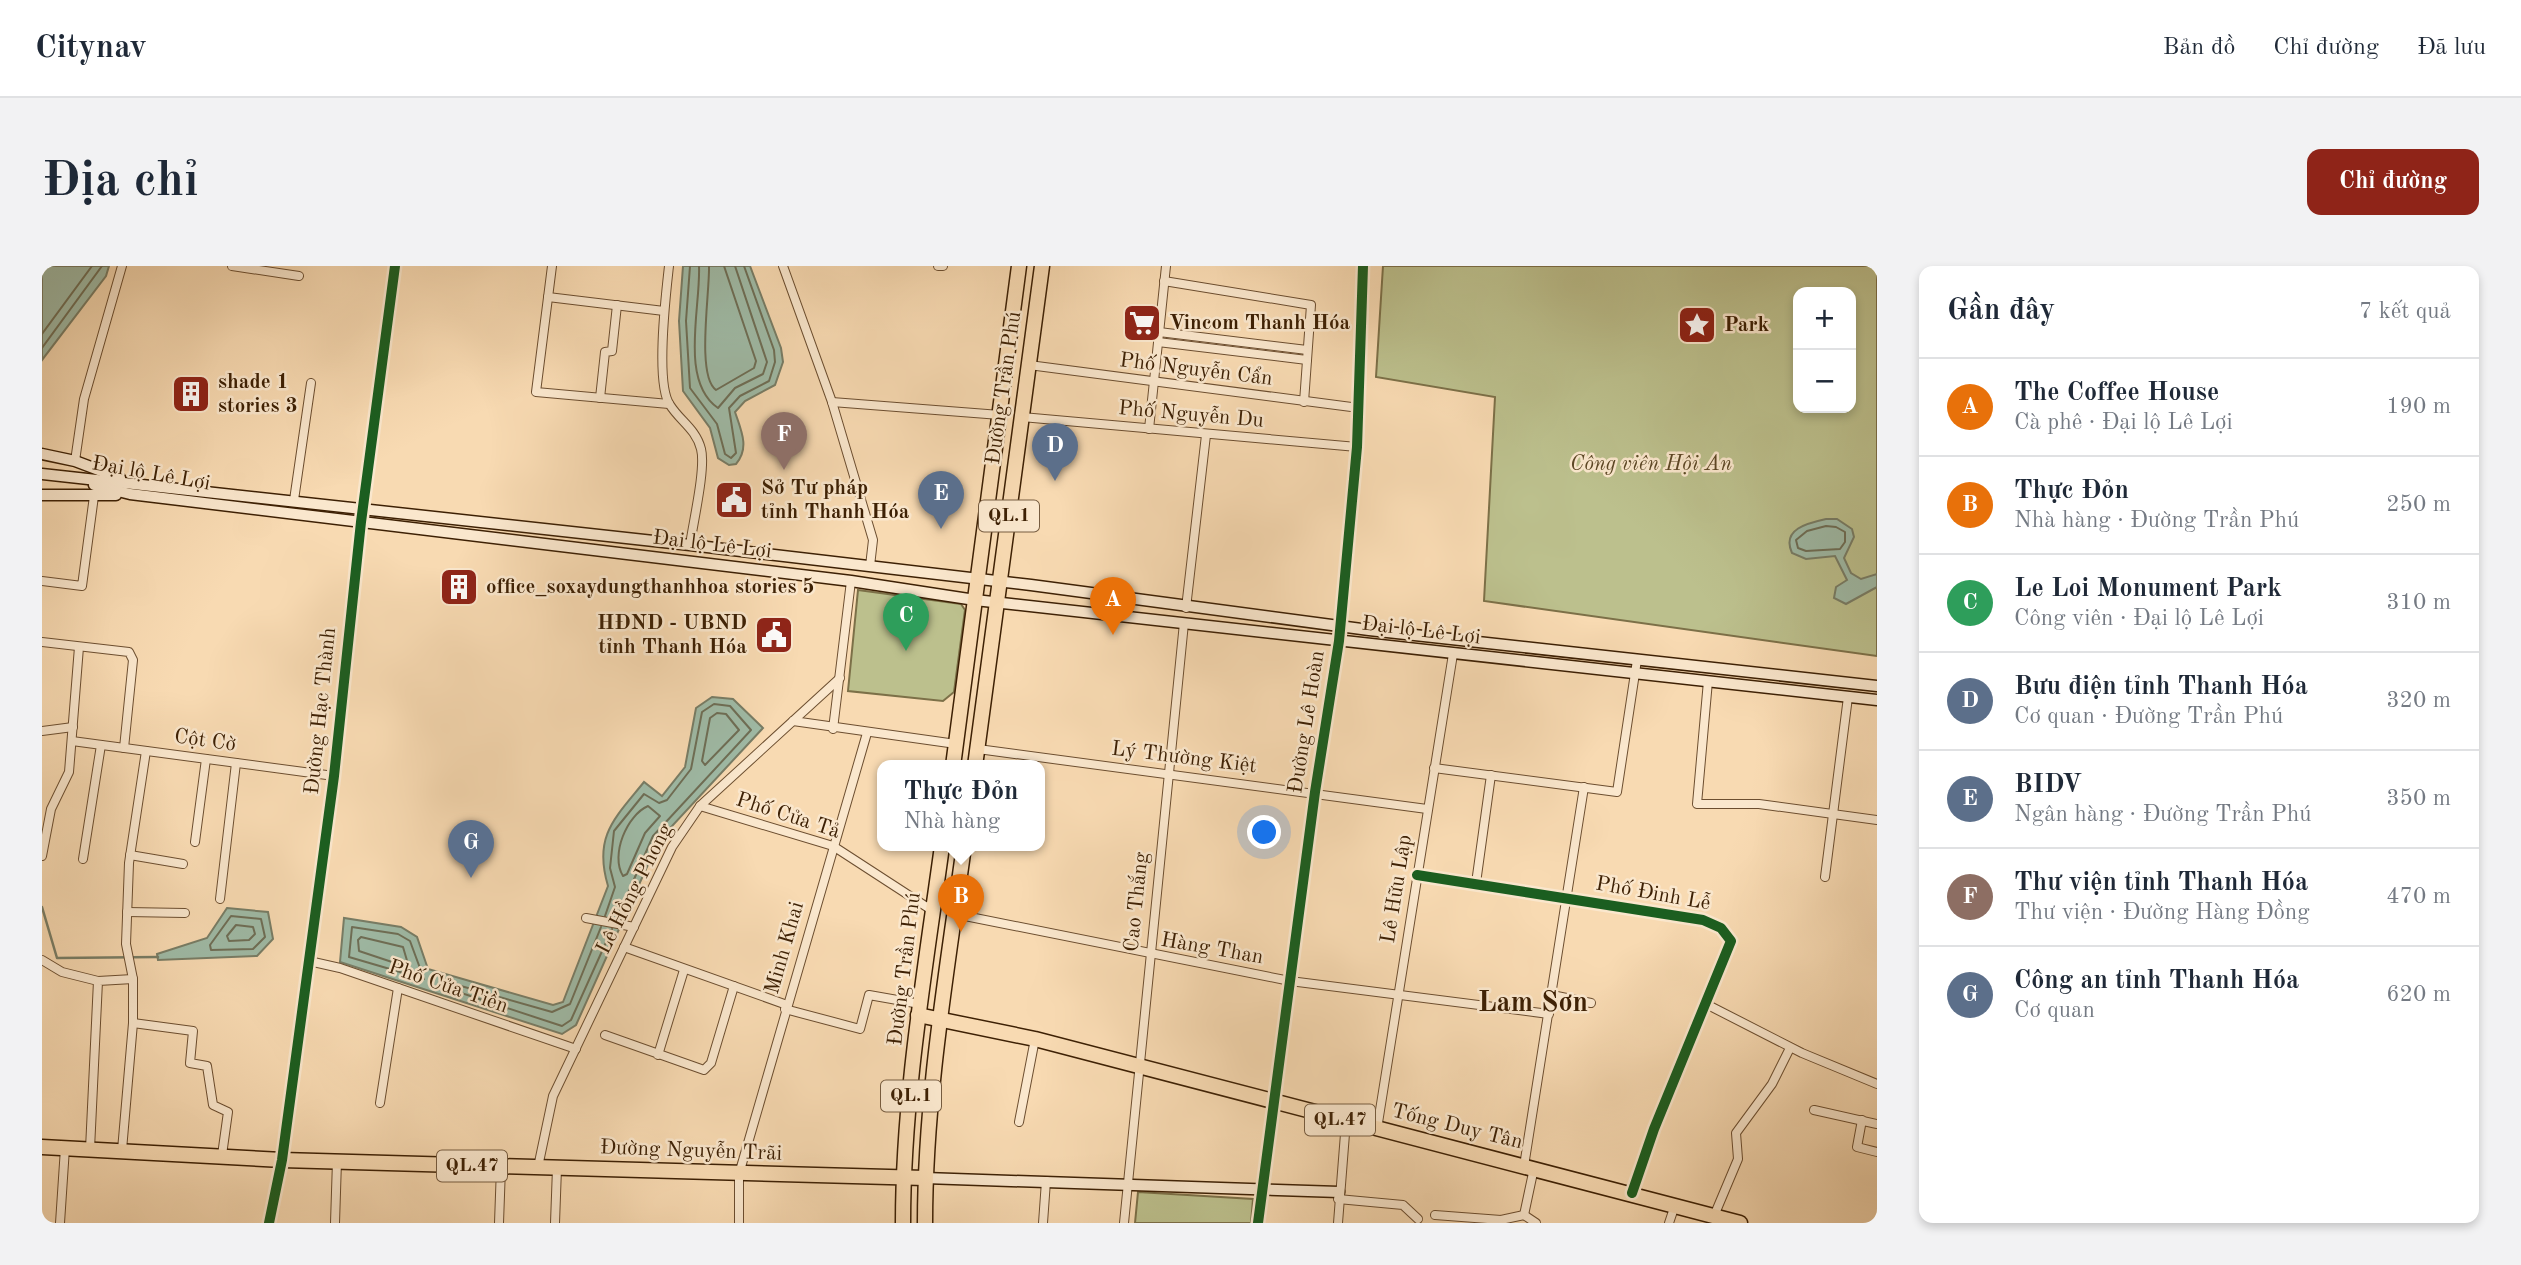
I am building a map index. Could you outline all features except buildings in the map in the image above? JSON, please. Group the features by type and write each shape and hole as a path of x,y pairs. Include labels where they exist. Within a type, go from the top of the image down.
{"highway":[{"name":"Đường Trần Phú","path":"954,760 1019,266"},
{"name":"Đường Trần Phú","path":"976,760 1042,266"},
{"path":"1014,310 1035,313"},
{"name":"Đường Trần Phú","path":"903,1223 903,1178 919,1010 941,851"},
{"name":"Đường Trần Phú","path":"925,1223 925,1178 940,1018 963,851"},
{"path":"933,911 955,914"},
{"name":"Tống Duy Tân","path":"919,1010 940,1018 1137,1065 1740,1223"},
{"name":"Đường Nguyễn Trãi","path":"42,1147 282,1160 925,1178"}],"main road":[{"name":"Đường Hạc Thành","path":"269,1223 282,1160 334,776 361,522 396,266"},
{"name":"Đường Lê Hoàn","path":"1258,1223 1315,792 1339,641 1357,447 1363,266"},
{"path":"42,454 75,461 132,489"},
{"name":"Đại lộ Lê Lợi","path":"42,474 361,522 851,581 997,603 1877,700"},
{"path":"42,495 94,496 132,489"},
{"name":"Đại lộ Lê Lợi","path":"132,489 294,500 1000,581 1186,608 1877,686"},
{"path":"618,553 619,537"},
{"name":"Đường Nguyễn Trãi","path":"925,1178 1262,1189 1339,1196"}],"street":[{"path":"75,461 84,399 122,266"},
{"path":"232,266 299,276"},
{"path":"552,266 536,392 669,404"},
{"path":"669,266 664,311 664,387 669,404 696,434 702,451 690,545"},
{"path":"783,266 832,402 873,540 870,566"},
{"path":"1149,429 1166,266"},
{"path":"1164,281 1311,305 1304,401"},
{"path":"548,297 664,311"},
{"path":"600,398 605,352 612,351 617,305"},
{"path":"1158,337 1307,349"},
{"path":"1158,337 1307,360"},
{"name":"Phố Nguyễn Cẩn","path":"1029,365 1359,408"},
{"path":"294,500 311,383"},
{"path":"832,402 1000,415"},
{"name":"Phố Nguyễn Du","path":"1022,417 1357,447"},
{"path":"1186,608 1206,435"},
{"path":"42,581 82,586 94,496"},
{"path":"833,729 851,581"},
{"name":"Cao Thắng","path":"1124,1223 1137,1065 1184,623"},
{"path":"42,642 124,651 132,656 124,748"},
{"path":"42,856 51,809 69,772 79,646"},
{"name":"Lê Hữu Lập","path":"1377,1129 1452,654"},
{"path":"1434,768 1617,792 1637,660"},
{"name":"Lê Hồng Phong","path":"538,1167 553,1096 672,847 700,806 840,678"},
{"path":"1708,681 1697,804 1759,804 1877,820"},
{"path":"1825,877 1848,697"},
{"path":"793,721 833,729 956,744"},
{"path":"42,731 73,727"},
{"name":"Minh Khai","path":"738,1223 738,1174 867,733"},
{"name":"Cột Cờ","path":"72,741 334,776"},
{"path":"83,859 102,745"},
{"name":"Lý Thường Kiệt","path":"978,749 1427,809"},
{"path":"122,1150 133,1023 127,912 130,855 146,751"},
{"path":"195,842 206,759"},
{"path":"220,899 236,763"},
{"path":"1476,883 1491,775"},
{"path":"1524,1215 1549,1014 1584,788"},
{"name":"Phố Cửa Tả","path":"700,806 833,846 933,911"},
{"path":"130,855 183,864"},
{"name":"Phố Đinh Lễ","path":"1417,875 1703,920 1721,928 1731,940 1654,1129 1632,1193"},
{"path":"127,912 185,913"},
{"name":"Hàng Than","path":"955,914 1149,955 1290,981 1549,1014"},
{"path":"586,919 634,927"},
{"path":"624,947 786,1007 860,1029 869,995 919,1010"},
{"path":"42,960 62,972 98,981 132,979"},
{"name":"Phố Cửa Tiền","path":"309,961 398,988 576,1049"},
{"path":"659,1055 684,970"},
{"path":"90,1149 98,981"},
{"path":"605,1035 699,1070 708,1068 734,986"},
{"path":"380,1103 398,988"},
{"path":"1552,995 1591,1003"},
{"path":"1706,1004 1790,1048 1877,1084"},
{"path":"133,1023 193,1031 190,1063 207,1066 213,1105 228,1112 222,1155"},
{"path":"1019,1122 1035,1039"},
{"path":"1714,1216 1738,1159 1736,1133 1772,1084 1790,1048"},
{"path":"1814,1110 1877,1124"},
{"path":"1862,1120 1857,1147 1877,1152"},
{"path":"1338,1223 1346,1121"},
{"path":"60,1223 65,1148"},
{"path":"335,1223 337,1161"},
{"path":"499,1223 501,1167"},
{"path":"555,1223 557,1168"},
{"path":"1042,1223 1046,1181"},
{"path":"1339,1196 1403,1205 1418,1219"},
{"path":"1668,1223 1675,1205"},
{"path":"1435,1215 1472,1222 1512,1219 1524,1215"},
{"path":"1524,1215 1536,1223"}],"green space":[{"name":"Công viên Hội An","path":"1383,266 1877,266 1877,656 1484,601 1495,397 1376,377"},
{"path":"858,590 961,604 965,610 954,692 943,701 848,691"},
{"path":"1138,1192 1253,1199 1251,1223 1135,1223"}],"water":[{"path":"42,266 109,266 106,276 42,360"},
{"path":"683,266 750,266 781,348 783,362 775,385 745,401 735,412 743,445 743,452 736,464 729,465 718,458 710,428 683,391 679,321"},
{"path":"1826,519 1837,519 1852,529 1854,537 1844,558 1851,573 1861,579 1877,574 1877,587 1846,604 1834,598 1836,587 1847,580 1835,556 1806,559 1792,553 1790,545 1790,538 1798,529"},
{"path":"712,697 733,699 763,728 659,840 576,1025 562,1034 340,962 344,918 401,927 417,937 428,969 553,1005 563,1002 608,886 603,854 610,829 624,806 644,782 662,796 685,767 696,708"},
{"path":"227,908 268,912 273,939 257,956 158,960 157,954 207,938"}],"waterway":[{"path":"42,907 57,958 158,957"}],"cycle path":[{"path":"269,1223 282,1160 334,776 361,522 395,266"},
{"path":"1258,1223 1315,792 1339,641 1357,447 1363,266"},
{"path":"1417,875 1703,920 1721,928 1731,941 1654,1129 1632,1193"}],"place":[{"name":"Vincom Thanh Hóa","path":"1142,323"},
{"name":"Park","path":"1697,325"},
{"name":"shade 1 stories 3","path":"191,394"},
{"name":"Thư viện tỉnh Thanh Hóa","path":"784,470"},
{"name":"Bưu điện tỉnh Thanh Hóa","path":"1055,481"},
{"name":"Sở Tư pháp tỉnh Thanh Hóa","path":"734,500"},
{"name":"BIDV","path":"941,529"},
{"name":"office_soxaydungthanhhoa stories 5","path":"459,587"},
{"name":"HĐND - UBND tỉnh Thanh Hóa","path":"774,635"},
{"name":"The Coffee House","path":"1113,635"},
{"name":"Le Loi Monument Park","path":"906,651"},
{"name":"Công an tỉnh Thanh Hóa","path":"471,878"},
{"name":"Thực Đỏn","path":"961,932"}],"district":[{"name":"Lam Sơn","path":"1533,1004"}]}
